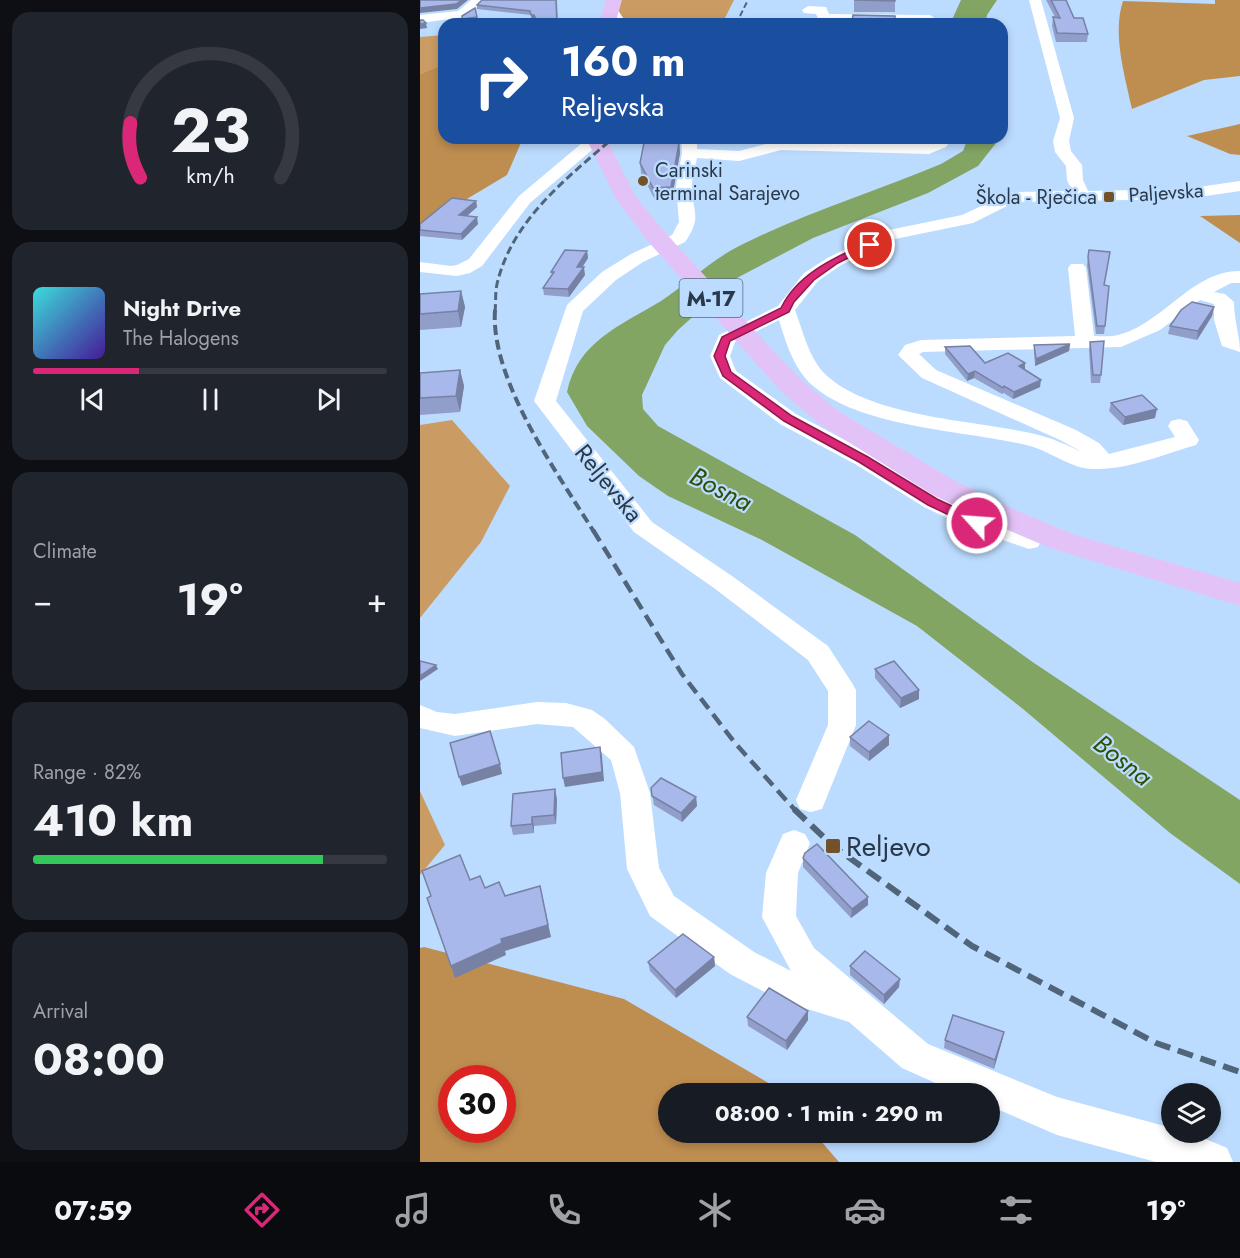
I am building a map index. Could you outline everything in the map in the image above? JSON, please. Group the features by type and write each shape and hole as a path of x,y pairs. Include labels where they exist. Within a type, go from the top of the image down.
{"main road":[{"name":"M-17","path":"600,144 612,173 627,199 654,234 781,364 828,417 944,488 1061,542 1240,595"}],"street":[{"path":"420,19 461,14 479,0"},
{"path":"795,0 818,15 931,16"},
{"path":"781,364 776,333 779,318 790,301 811,278 835,261 890,236 967,219 1012,197 1082,196 1076,180 1074,165 1063,152 1061,141 1067,118 1035,0"},
{"path":"420,267 443,271 470,267 513,212 540,183 589,144"},
{"path":"689,145 739,156 781,145 929,149 941,144"},
{"name":"Reljevska","path":"689,145 684,187 688,222 679,238 637,258 609,276 574,309 545,401 644,527 818,653 842,690 842,725 812,800"},
{"name":"Paljevska","path":"1082,196 1185,194 1240,186"},
{"path":"1077,268 1085,341"},
{"path":"1104,462 1091,448 1068,435 929,374 908,355 912,349 921,346 1121,341 1153,326 1197,294 1227,278 1240,277"},
{"path":"1197,294 1218,298 1224,302 1226,335 1229,342 1240,346"},
{"path":"785,310 803,359 819,380 841,396 891,413 1052,445 1086,462 1104,462 1188,440 1179,426"},
{"path":"785,310 726,339 720,356 727,374 788,418 863,459 932,502 977,523 1029,541"},
{"path":"420,716 433,723 455,725 537,713 566,714 582,718 595,727 624,755 635,793 643,869 662,906 742,963 794,990 858,1008"},
{"path":"794,843 782,873 779,917 802,959 915,1056 1057,1116 1187,1151 1213,1162"}],"shaded area":[{"path":"614,0 734,0 725,18 609,18"},
{"path":"1215,0 1240,0 1240,76 1204,80 1132,109 1119,41 1123,1 1215,4"},
{"path":"438,36 438,66 420,74 420,37"},
{"path":"438,66 438,144 520,144 507,175 420,227 420,74"},
{"path":"1240,124 1240,155 1230,154 1187,136"},
{"path":"1240,215 1240,243 1200,216"},
{"path":"452,420 510,486 481,542 420,618 420,425"},
{"path":"420,791 445,845 420,875"},
{"path":"424,947 624,999 769,1083 658,1083 658,1143 823,1143 839,1162 420,1162 420,948"}],"water":[{"path":"961,0 997,0 986,18 953,18"},
{"name":"Bosna","path":"966,144 995,144 978,166 928,193 813,238 735,279 678,330 665,345 642,395 643,409 658,426 855,535 1034,663 1240,800 1240,884 1170,833 1023,709 917,626 762,540 668,496 639,476 587,426 567,392 573,374 591,347 616,327 661,301 728,252 789,223 941,164 963,151"}],"building":[{"path":"420,0 462,0 456,4 420,8"},
{"path":"482,0 556,0 557,18 535,18 530,11 477,5"},
{"path":"1051,0 1066,0 1074,18 1083,18 1088,34 1057,33 1053,17 1060,18"},
{"path":"475,8 477,17 462,18"},
{"path":"853,15 895,16 895,18 852,18"},
{"path":"644,144 679,144 671,187 653,188 640,163"},
{"path":"452,198 476,201 459,215 477,217 461,234 420,230 420,224"},
{"path":"565,250 587,251 577,267 584,267 568,289 543,288 554,272 551,272"},
{"path":"1089,250 1110,252 1104,285 1109,286 1105,326 1097,326"},
{"path":"461,291 458,311 420,314 420,294"},
{"path":"1192,302 1214,307 1198,331 1170,326 1181,310"},
{"path":"1104,341 1101,375 1093,375 1090,342"},
{"path":"1070,344 1036,359 1034,345"},
{"path":"970,346 985,363 1008,353 1025,363 1019,366 1041,380 1014,392 975,371 968,374 945,347"},
{"path":"460,370 456,396 420,398 420,373"},
{"path":"1142,395 1157,409 1125,417 1111,403"},
{"path":"420,661 436,665 420,676"},
{"path":"894,661 919,690 901,698 875,669"},
{"path":"869,721 889,735 869,752 850,737"},
{"path":"490,731 500,764 459,777 450,743"},
{"path":"600,747 602,772 563,778 561,753"},
{"path":"661,778 696,797 681,813 652,796 651,788"},
{"path":"555,789 554,815 532,817 532,824 511,826 513,794"},
{"path":"817,844 868,897 852,909 803,858 805,853"},
{"path":"460,855 470,880 480,876 485,888 499,882 505,896 540,886 548,925 501,939 502,943 451,966 427,898 431,896 422,871"},
{"path":"683,934 714,957 675,990 648,962"},
{"path":"865,951 900,979 884,995 850,966"},
{"path":"769,988 808,1011 786,1041 747,1017"},
{"path":"953,1015 1004,1032 995,1060 945,1040"}],"railway":[{"path":"739,18 748,0"},
{"path":"495,311 497,284 504,261 528,220 560,185 606,144"},
{"path":"495,311 496,337 503,366 515,396 546,455 594,532"},
{"path":"593,530 682,674 735,743 795,810"},
{"path":"795,810 833,846 972,946 1156,1043 1240,1072"}],"place":[{"name":"Carinski terminal Sarajevo","path":"643,181"},
{"name":"Škola - Rječica","path":"1109,197"},
{"name":"Reljevo","path":"833,846"}],"route":[{"path":"870,245 835,261 811,278 785,310 726,339 720,356 727,374 788,418 863,459 932,502 977,523"}]}
